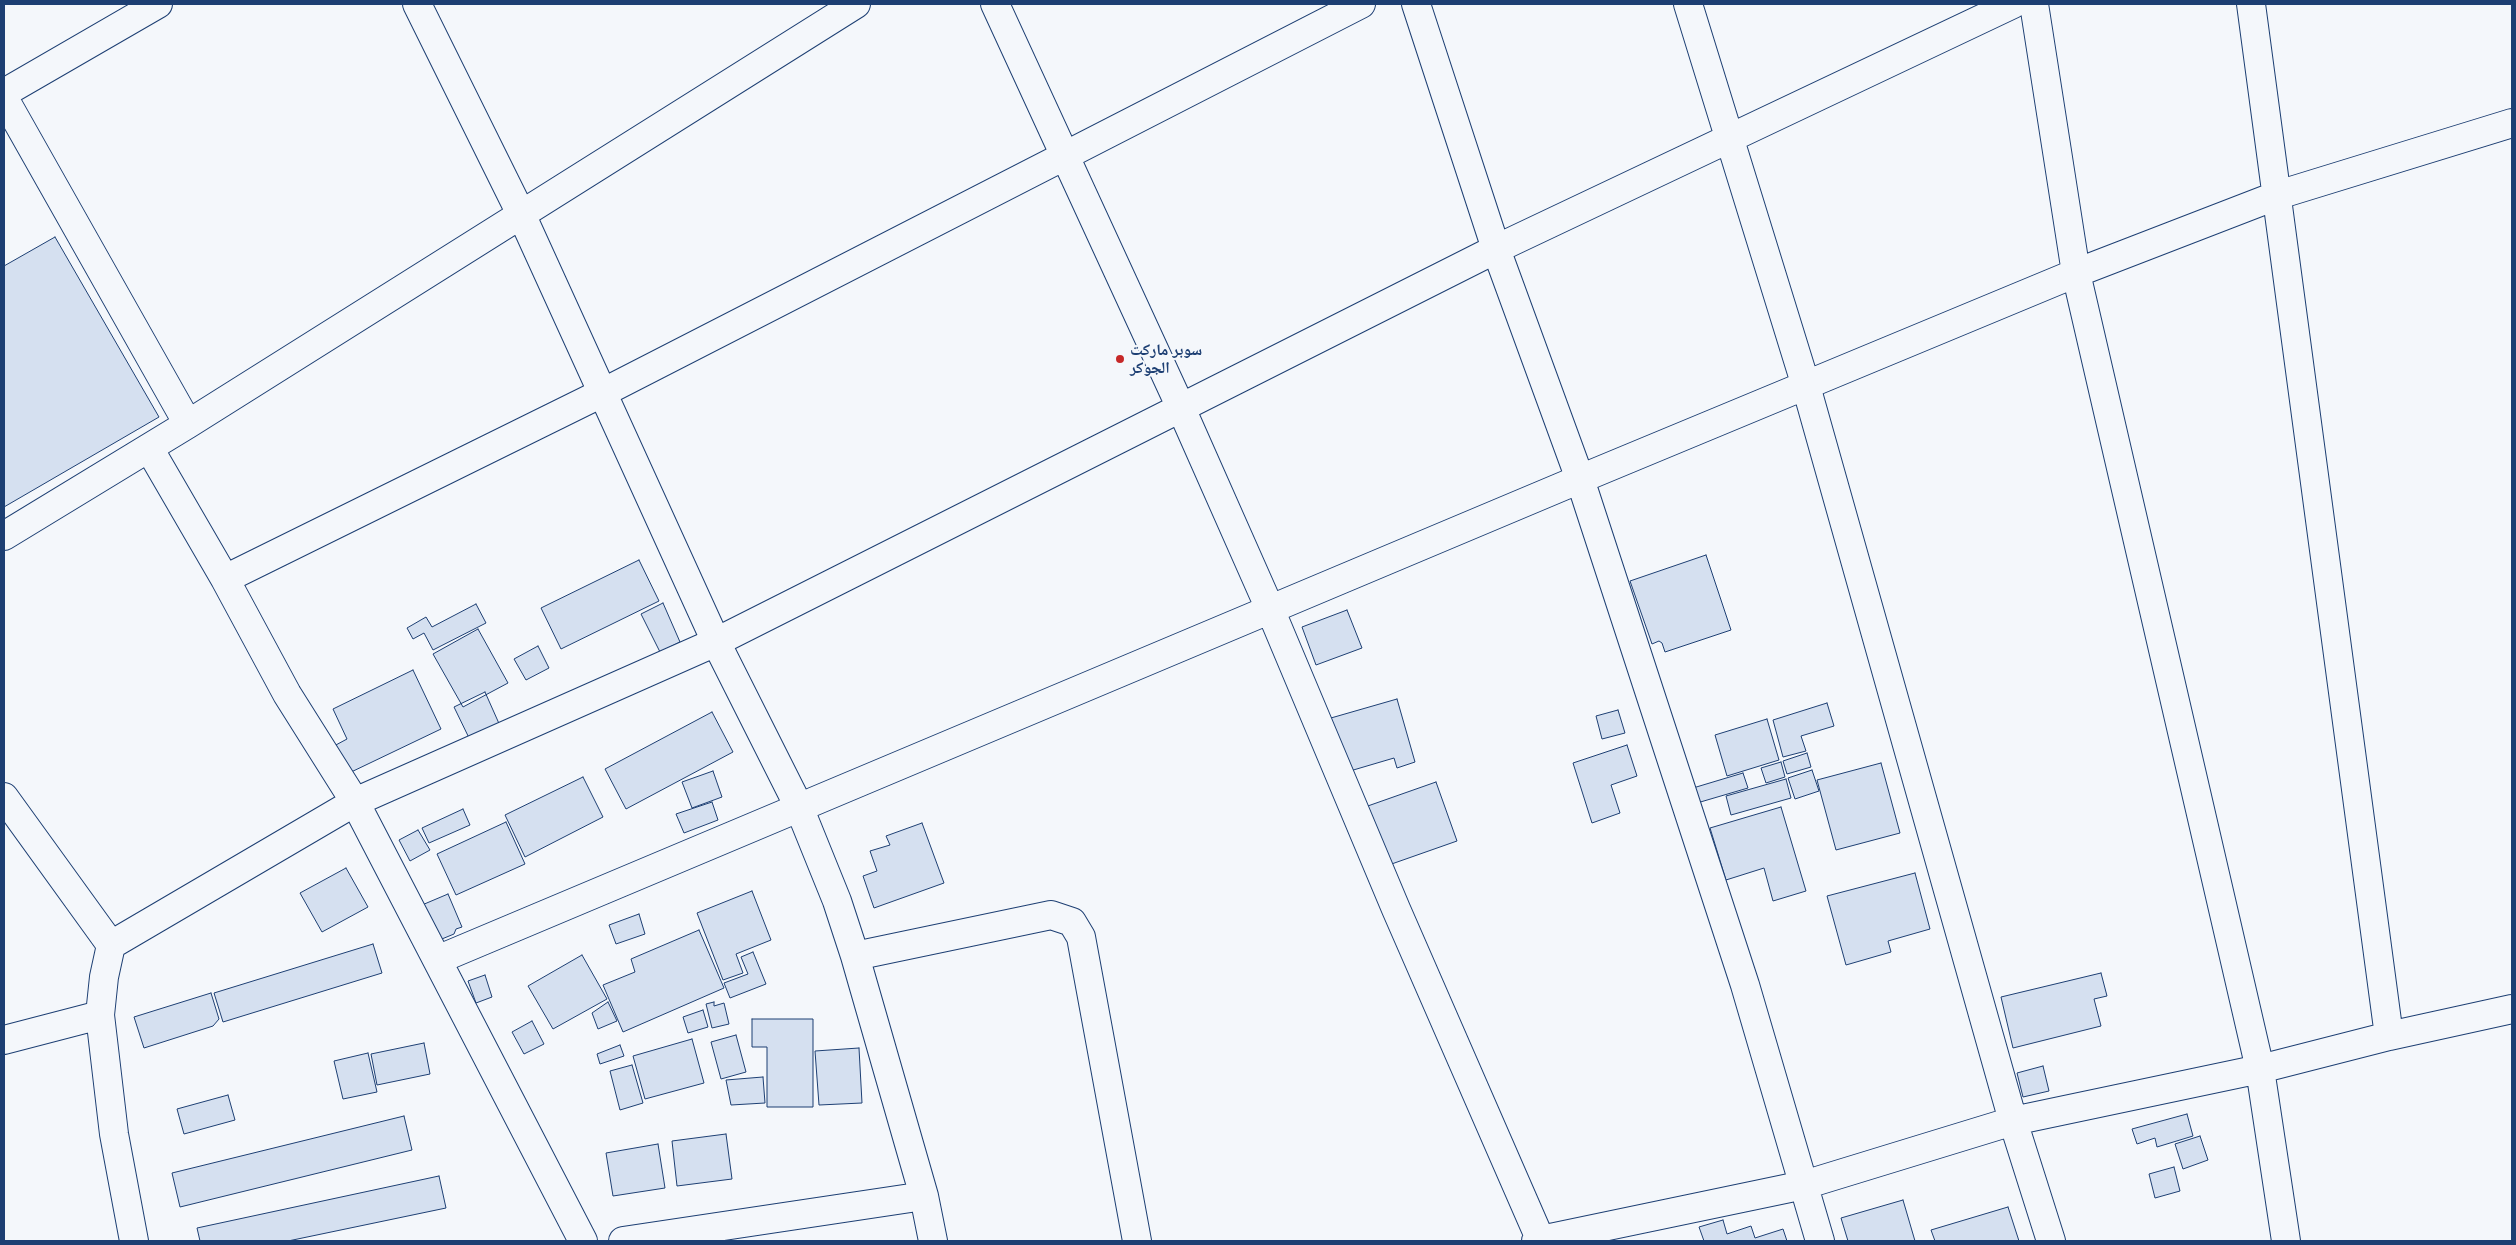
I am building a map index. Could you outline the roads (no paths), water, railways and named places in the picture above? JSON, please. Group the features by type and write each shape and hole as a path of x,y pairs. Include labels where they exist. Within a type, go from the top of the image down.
{"street":[{"path":"4,93 158,4"},
{"path":"417,4 522,216 604,392 716,642 799,807 837,901 855,956 924,1196 933,1241"},
{"path":"4,536 522,216 856,4"},
{"path":"995,4 1181,408 1270,609 1396,909 1539,1241 1804,1185 2014,1121 2260,1069 2388,1036 2512,1009"},
{"path":"225,580 604,392 1361,4"},
{"path":"1416,4 1496,249 1580,479 1745,985 1820,1241"},
{"path":"1688,4 1806,386 2014,1121 2051,1241"},
{"path":"134,1241 114,1134 100,1015 104,977 111,945 355,802 716,642 1496,249 2013,4"},
{"path":"2034,4 2076,272 2260,1069 2286,1241"},
{"path":"2251,4 2388,1036"},
{"path":"4,98 188,424"},
{"path":"436,960 2076,272 2278,196 2512,123"},
{"path":"148,448 225,580 287,694 355,802 583,1241"},
{"path":"4,797 111,945"},
{"path":"855,956 1051,915 1072,922 1081,938 1137,1241"},
{"path":"4,1040 100,1015"},
{"path":"623,1241 924,1196"}],"place":[{"name":"سوبر ماركت الجوكر","path":"1120,359"}]}
